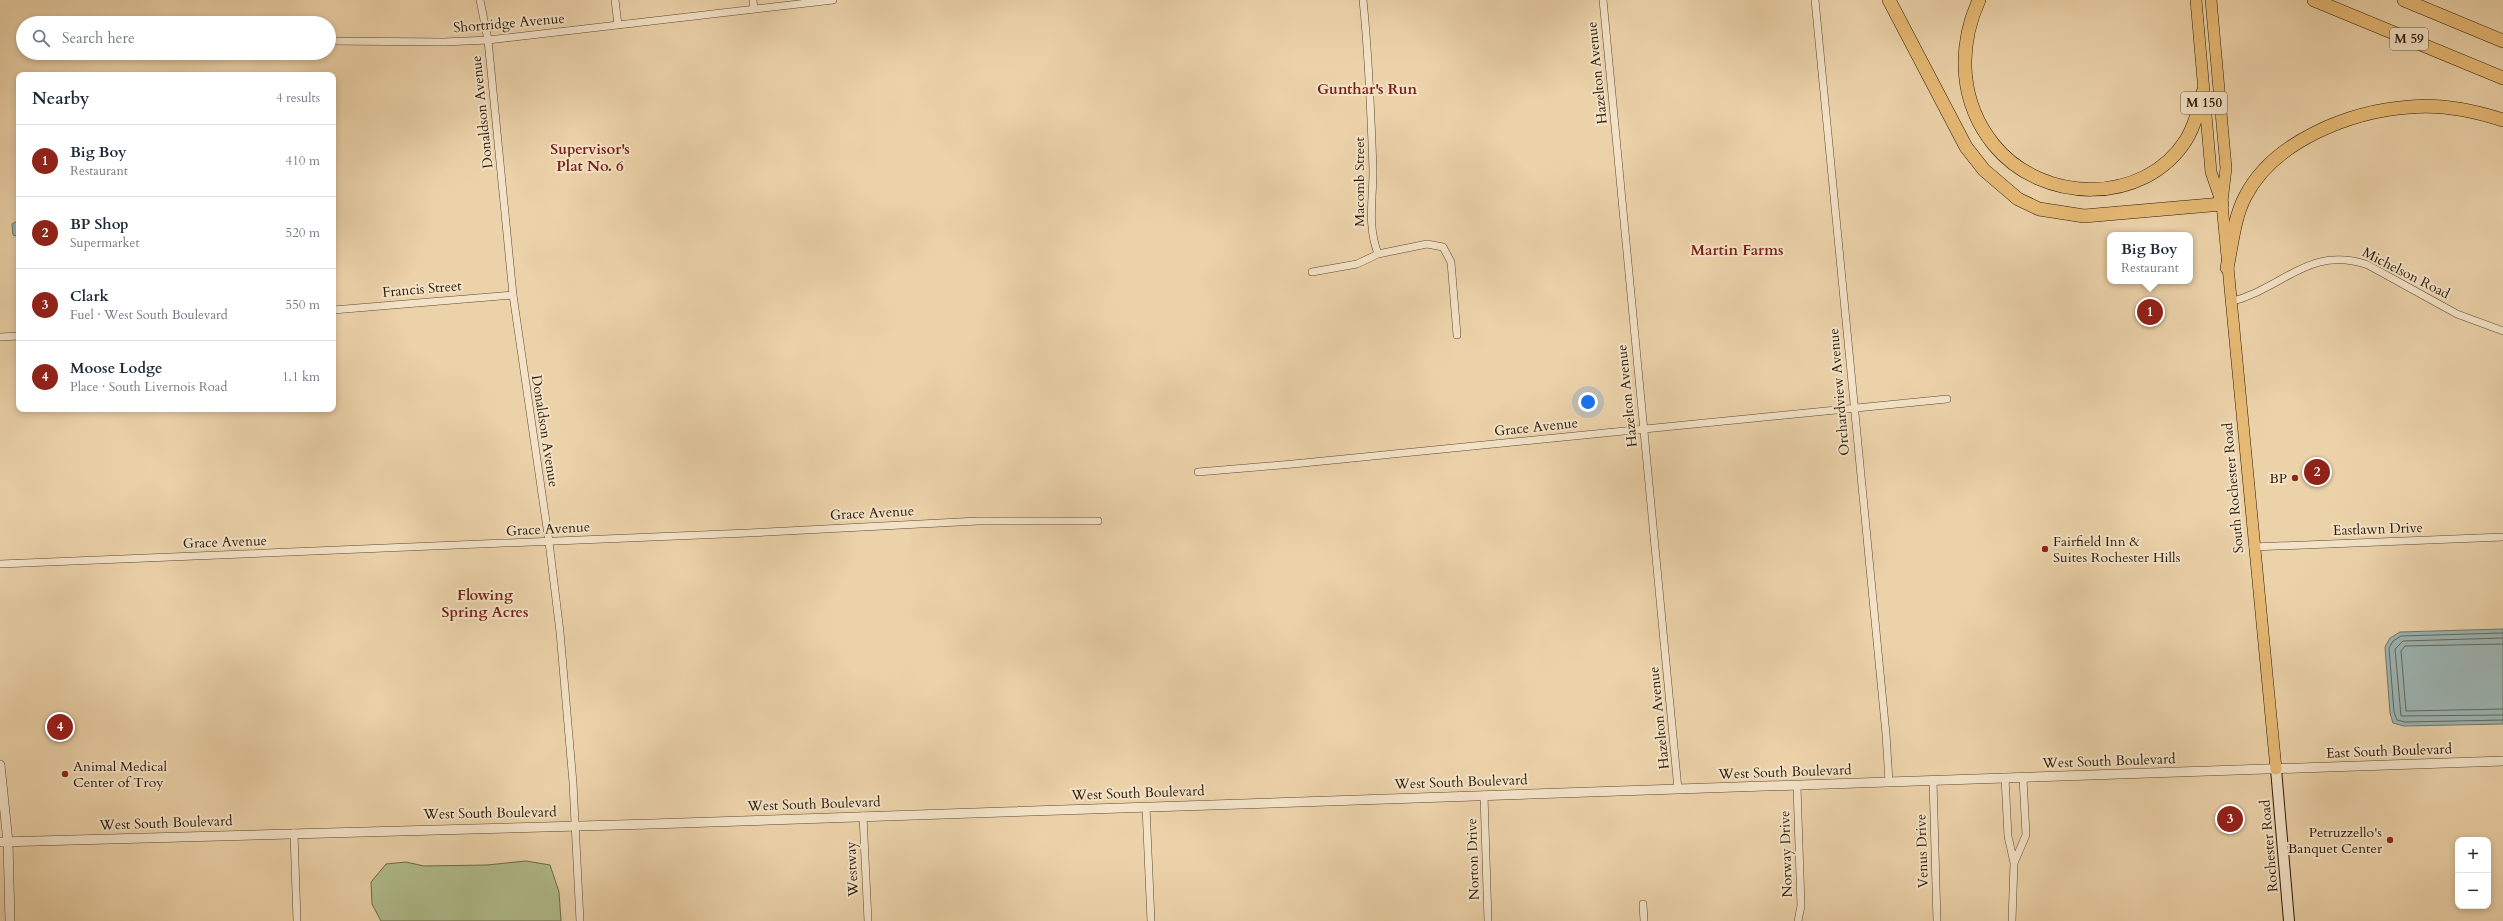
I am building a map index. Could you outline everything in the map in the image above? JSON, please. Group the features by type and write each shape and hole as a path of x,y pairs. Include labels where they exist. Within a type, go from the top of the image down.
{"highway":[{"path":"1889,0 1966,147 1984,170 2018,198 2039,209 2084,216 2222,204"},
{"path":"1979,0 1970,18 1964,46 1966,88 1972,108 1983,129 2005,156 2029,172 2050,182 2079,190 2106,190 2128,185 2151,175 2169,161 2186,140 2196,119 2203,92"},
{"name":"M 59","path":"2314,0 2503,78"},
{"name":"M 59","path":"2404,0 2503,41"},
{"path":"2228,268 2244,198 2256,179 2292,147 2347,120 2375,111 2411,106 2443,107 2503,120"}],"main road":[{"name":"South Rochester Road","path":"2196,0 2210,172 2222,204"},
{"name":"South Rochester Road","path":"2211,2 2226,168 2222,204 2230,302 2276,769"},
{"name":"Rochester Road","path":"2276,769 2289,921"}],"street":[{"name":"Donaldson Avenue","path":"480,0 488,40 513,295 549,542 568,726 580,921"},
{"path":"615,0 618,25"},
{"path":"753,0 754,9"},
{"name":"Shortridge Avenue","path":"336,41 444,42 488,40 833,0"},
{"name":"Macomb Street","path":"1364,0 1369,59 1373,172 1370,221 1378,254"},
{"name":"Hazelton Avenue","path":"1602,0 1678,788"},
{"name":"Orchardview Avenue","path":"1815,0 1886,734 1889,782"},
{"path":"1312,272 1357,264 1378,254 1427,244 1443,247 1451,262 1457,335"},
{"name":"Michelson Road","path":"2230,302 2255,294 2308,264 2335,258 2352,259 2368,265 2457,314 2503,331"},
{"name":"Francis Street","path":"336,310 513,295"},
{"path":"0,337 16,336"},
{"name":"Grace Avenue","path":"1198,472 1644,430 1948,399"},
{"name":"Grace Avenue","path":"0,564 549,542 978,521 1098,521"},
{"name":"Eastlawn Drive","path":"2253,547 2503,537"},
{"name":"East South Boulevard","path":"2276,769 2503,761"},
{"path":"0,765 10,921"},
{"name":"West South Boulevard","path":"4,842 575,826 2276,769"},
{"path":"2005,778 2008,836 2014,863 2012,921"},
{"path":"2014,863 2026,835 2023,778"},
{"name":"Venus Drive","path":"1933,780 1937,921"},
{"name":"Norway Drive","path":"1797,786 1801,906 1798,921"},
{"name":"Norton Drive","path":"1484,795 1488,921"},
{"path":"1146,807 1151,921"},
{"name":"Westway","path":"863,816 868,921"},
{"path":"294,833 297,921"},
{"path":"1643,904 1644,921"}],"green space":[{"path":"526,861 550,865 559,892 561,921 381,921 372,904 371,882 386,864 406,862 424,866 487,865"}],"water":[{"path":"16,222 16,236 13,235 12,224"},
{"path":"2503,629 2503,724 2404,726 2393,723 2390,713 2385,647 2390,638 2400,632"}],"place":[{"name":"Big Boy","path":"2150,312"},
{"name":"BP Shop","path":"2317,472"},
{"name":"BP","path":"2295,478"},
{"name":"Fairfield Inn & Suites Rochester Hills","path":"2045,549"},
{"name":"Moose Lodge","path":"60,727"},
{"name":"Animal Medical Center of Troy","path":"65,774"},
{"name":"Clark","path":"2230,819"},
{"name":"Petruzzello's Banquet Center","path":"2390,840"}],"district":[{"name":"Gunthar's Run","path":"1367,89"},
{"name":"Supervisor's Plat No. 6","path":"590,158"},
{"name":"Martin Farms","path":"1737,250"},
{"name":"Flowing Spring Acres","path":"485,604"}]}
